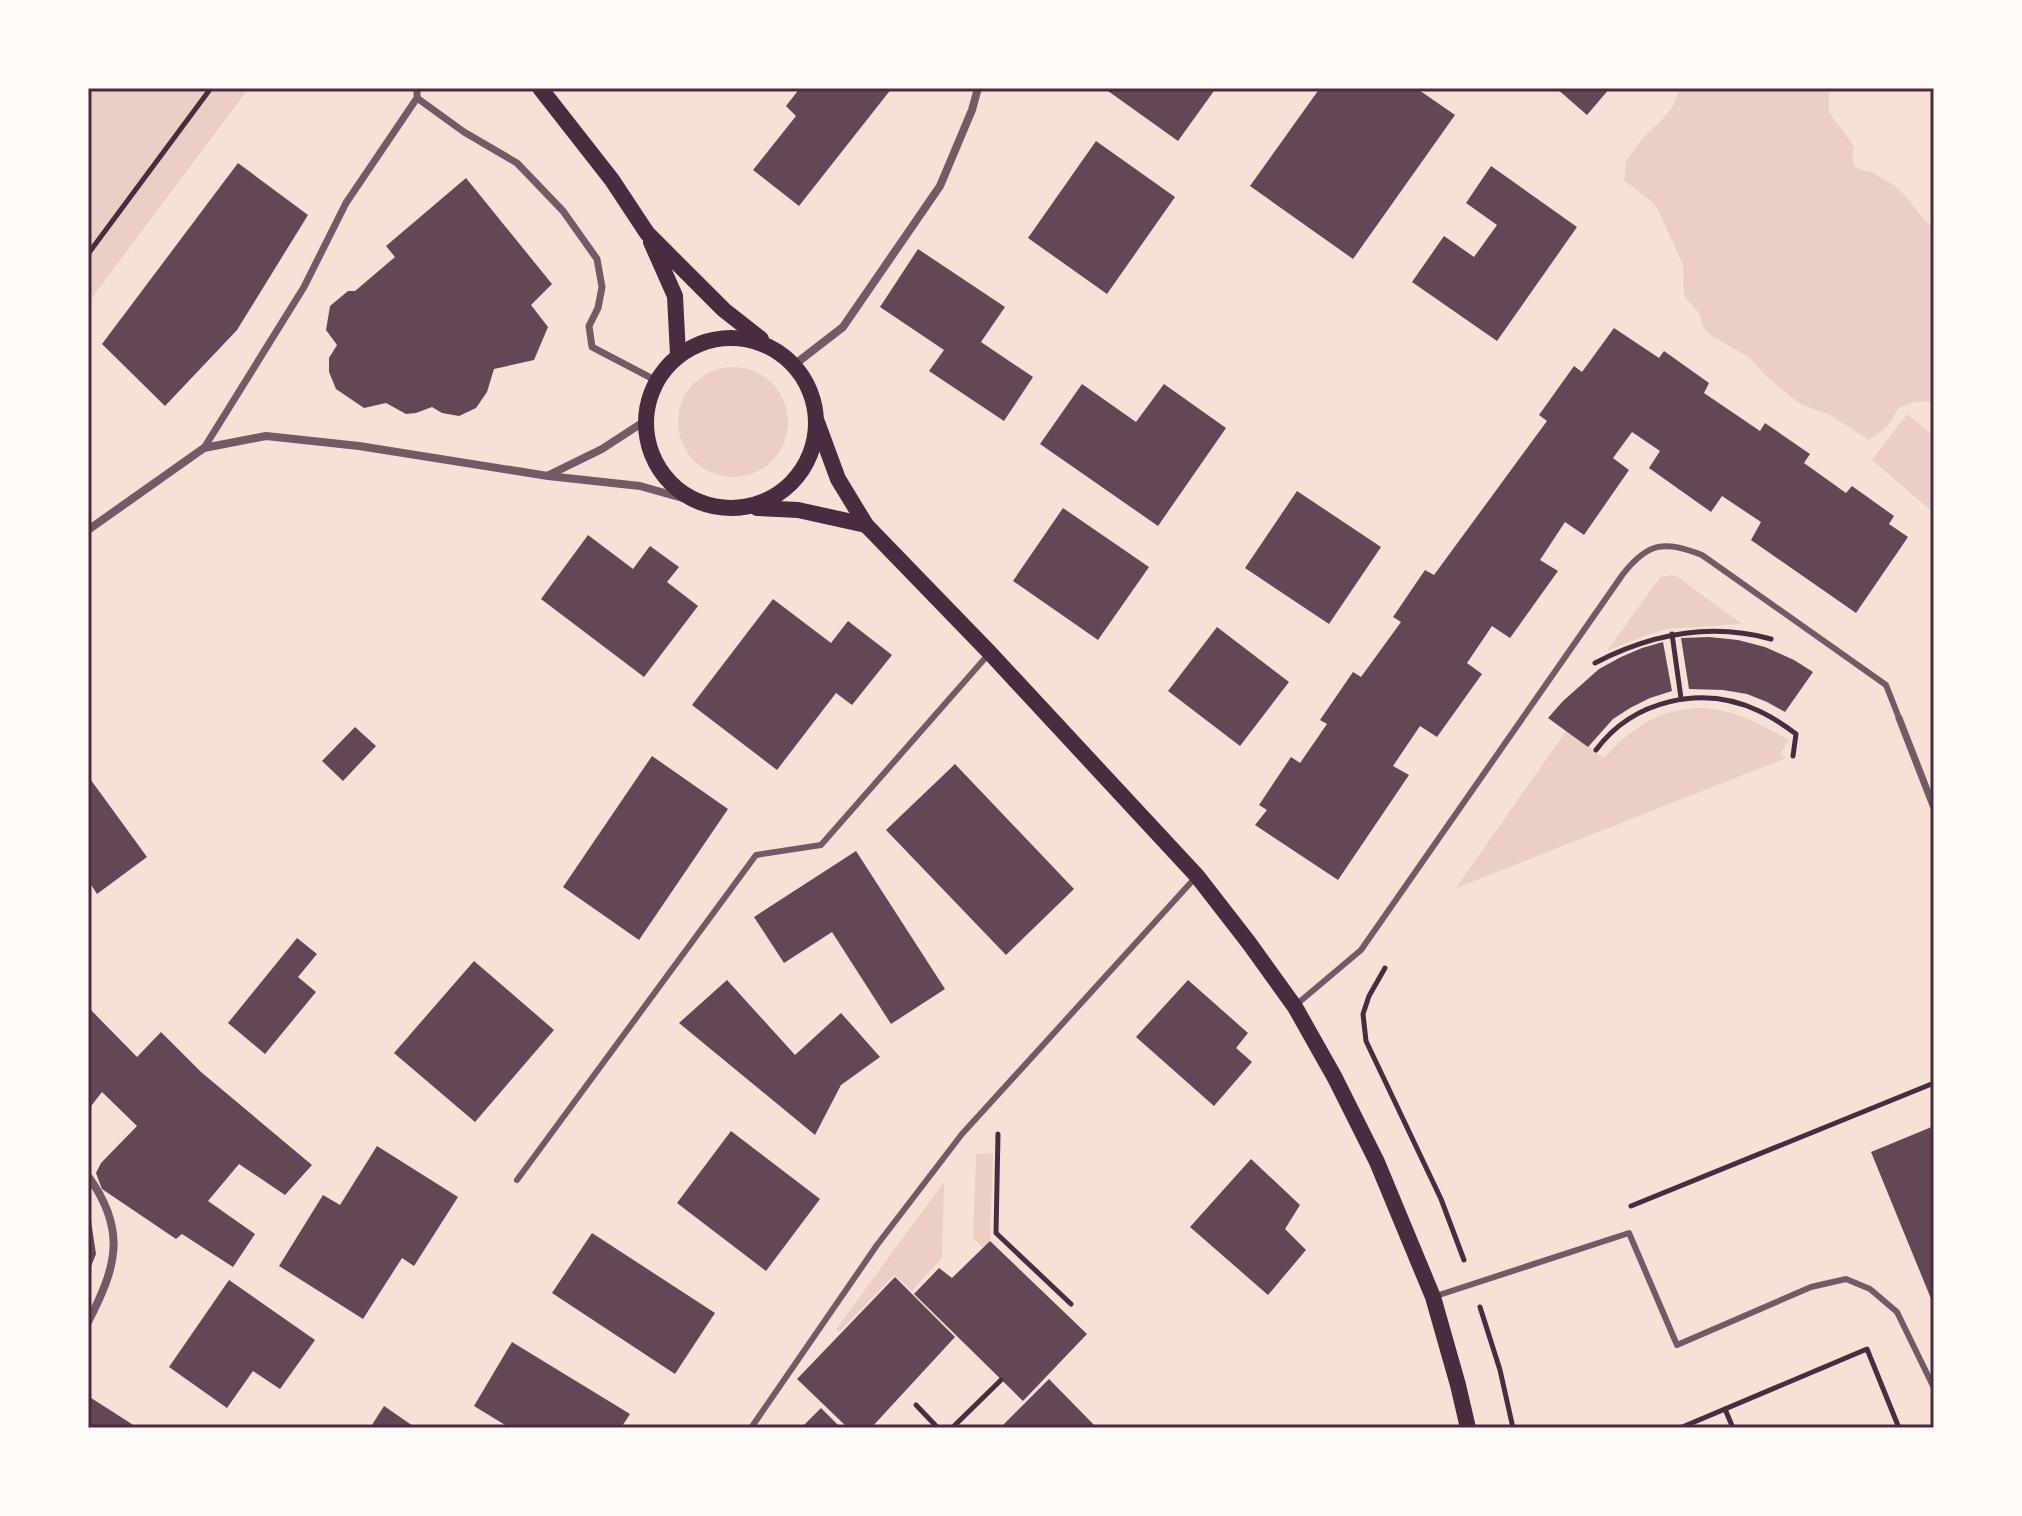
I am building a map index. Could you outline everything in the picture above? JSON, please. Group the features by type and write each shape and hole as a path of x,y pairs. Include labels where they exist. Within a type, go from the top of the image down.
{"main road":[{"path":"540,88 612,180 647,233 675,296 678,355"},
{"path":"647,233 724,310 794,365 807,381 817,422 838,479 866,525 1197,876 1295,1007 1377,1162 1433,1297 1468,1428"},
{"path":"772,347 747,339 724,337 700,343 678,355 666,367 650,393 645,421 647,445 656,466 672,485 693,501 719,509 798,510 866,525"},
{"path":"748,507 771,500 791,485 806,466 817,422"}],"street":[{"path":"88,530 204,448 304,287 346,203 417,98 417,88"},
{"path":"794,365 843,327 940,186 978,88"},
{"path":"417,98 464,132 517,163 563,211 597,259 602,287 598,308 589,326 592,347 657,381"},
{"path":"548,476 602,449 645,421"},
{"path":"204,448 266,436 359,446 548,476 640,486 693,501"},
{"path":"1899,718 1934,808"},
{"path":"88,1176 110,1213 115,1247 103,1293 88,1322"}],"lane":[{"path":"1295,1007 1361,950 1637,556 1659,546 1682,548 1702,555 1886,685 1899,718"},
{"path":"517,1180 756,855 821,845 990,653"},
{"path":"751,1428 877,1245 962,1134 1197,876"},
{"path":"1433,1297 1629,1233 1677,1345 1811,1287 1846,1279 1870,1289 1897,1312 1934,1388"}],"path":[{"path":"88,254 211,88"},
{"path":"1541,690 1627,648 1672,634 1726,631 1773,640"},
{"path":"1672,634 1681,698"},
{"path":"1596,750 1625,722 1663,702 1681,698 1711,698 1758,710 1796,734 1793,756"},
{"path":"1385,967 1363,1014 1366,1041 1441,1199 1473,1284 1500,1370 1513,1428"},
{"path":"1596,1245 1632,1205 1934,1083"},
{"path":"998,1125 996,1233 1071,1304"},
{"path":"1680,1428 1867,1349 1899,1428"},
{"path":"952,1428 1001,1380"},
{"path":"916,1405 938,1428"},
{"path":"1725,1409 1733,1428"}],"shaded area":[{"path":"88,88 249,88 88,303"},
{"path":"1680,88 1829,88 1829,110 1854,147 1855,166 1873,172 1895,186 1934,229 1934,405 1921,401 1899,408 1887,427 1869,440 1830,415 1800,404 1766,376 1750,358 1710,335 1703,327 1699,313 1684,296 1683,265 1657,208 1624,181 1626,161 1645,135 1673,106"},
{"path":"733,367 754,371 772,383 784,401 788,422 784,443 772,461 754,473 733,477 712,473 694,461 682,443 678,422 682,401 694,383 712,371"},
{"path":"1907,414 1934,437 1934,513 1872,460"},
{"path":"1675,575 1742,624 1666,629 1607,651 1660,577"},
{"path":"1699,708 1735,714 1789,740 1780,754 1786,758 1456,888 1566,731 1604,758 1625,738 1658,716"},
{"path":"993,1153 990,1241 982,1247 973,1238 976,1154"},
{"path":"944,1182 942,1258 912,1291 894,1275 839,1332 836,1329"}],"building":[{"path":"800,88 892,88 799,206 753,170 796,116 786,106"},
{"path":"1110,88 1216,88 1178,141 1108,91"},
{"path":"1320,88 1416,88 1455,115 1353,259 1250,186"},
{"path":"1556,88 1610,88 1587,115"},
{"path":"1096,141 1175,197 1107,294 1028,238"},
{"path":"238,163 308,215 237,330 165,406 102,344"},
{"path":"1491,166 1577,227 1497,341 1412,282 1444,236 1474,257 1497,225 1466,203"},
{"path":"466,178 552,284 531,305 548,327 534,360 494,369 487,392 476,408 459,416 442,413 432,407 406,414 386,403 364,408 336,389 329,372 329,358 337,345 326,330 330,306 348,291 355,291 395,257 386,246"},
{"path":"918,249 1005,307 981,342 1033,377 1004,421 929,371 944,350 880,307"},
{"path":"1614,328 1659,358 1664,351 1709,383 1704,393 1760,431 1765,423 1810,454 1804,463 1846,493 1852,486 1894,516 1889,524 1908,537 1856,613 1751,540 1761,522 1722,496 1711,512 1649,468 1660,451 1632,432 1613,458 1629,470 1584,535 1565,522 1540,560 1558,571 1510,638 1492,626 1467,663 1482,674 1437,737 1420,726 1393,766 1409,775 1338,880 1255,825 1267,810 1259,805 1291,757 1300,763 1327,724 1320,720 1353,672 1361,677 1401,622 1393,617 1425,570 1434,575 1547,421 1539,415 1574,366 1582,372"},
{"path":"1082,384 1136,422 1164,384 1226,428 1158,526 1040,444"},
{"path":"1297,491 1381,547 1329,624 1245,568"},
{"path":"1063,508 1149,567 1098,640 1013,581"},
{"path":"588,535 633,569 650,546 679,567 667,582 698,606 644,677 541,599"},
{"path":"773,599 831,643 848,621 892,655 852,705 836,693 777,770 692,705"},
{"path":"1217,627 1289,682 1240,746 1168,691"},
{"path":"1709,637 1765,647 1813,672 1785,712 1747,694 1689,689 1681,638"},
{"path":"1663,642 1672,691 1650,698 1613,719 1588,747 1548,718 1599,669 1642,648"},
{"path":"355,727 376,746 343,781 322,761"},
{"path":"652,756 728,809 639,940 563,887"},
{"path":"955,764 1074,889 1006,955 886,830"},
{"path":"88,776 147,857 97,894 90,883 88,885"},
{"path":"856,851 945,989 891,1024 832,932 784,963 754,917"},
{"path":"297,938 317,954 298,977 316,992 265,1054 228,1023"},
{"path":"474,961 554,1030 475,1122 394,1053"},
{"path":"727,980 795,1055 841,1013 880,1057 841,1085 815,1135 679,1023"},
{"path":"1188,980 1248,1033 1236,1048 1252,1062 1214,1106 1136,1037"},
{"path":"88,1007 137,1057 161,1032 201,1072 312,1165 285,1195 239,1164 208,1201 255,1234 233,1267 182,1234 176,1239 102,1189 96,1173 101,1163 137,1126 102,1092 88,1110"},
{"path":"1934,1126 1934,1306 1871,1152"},
{"path":"731,1131 820,1199 766,1271 677,1203"},
{"path":"377,1146 458,1197 414,1266 402,1258 363,1319 279,1266 323,1195 340,1205"},
{"path":"1251,1159 1300,1205 1285,1229 1306,1250 1268,1295 1190,1227"},
{"path":"88,1215 96,1254 88,1274"},
{"path":"592,1233 715,1313 675,1374 552,1293"},
{"path":"990,1241 1087,1334 1023,1401 914,1294 939,1268 952,1278"},
{"path":"895,1277 955,1337 871,1428 848,1428 797,1379"},
{"path":"229,1280 315,1340 280,1389 253,1371 227,1408 169,1367"},
{"path":"512,1342 630,1414 621,1428 510,1428 474,1406"},
{"path":"1049,1379 1097,1428 1000,1428"},
{"path":"88,1396 138,1428 88,1428"},
{"path":"384,1406 416,1428 370,1428"},
{"path":"821,1408 841,1428 801,1428"}]}
